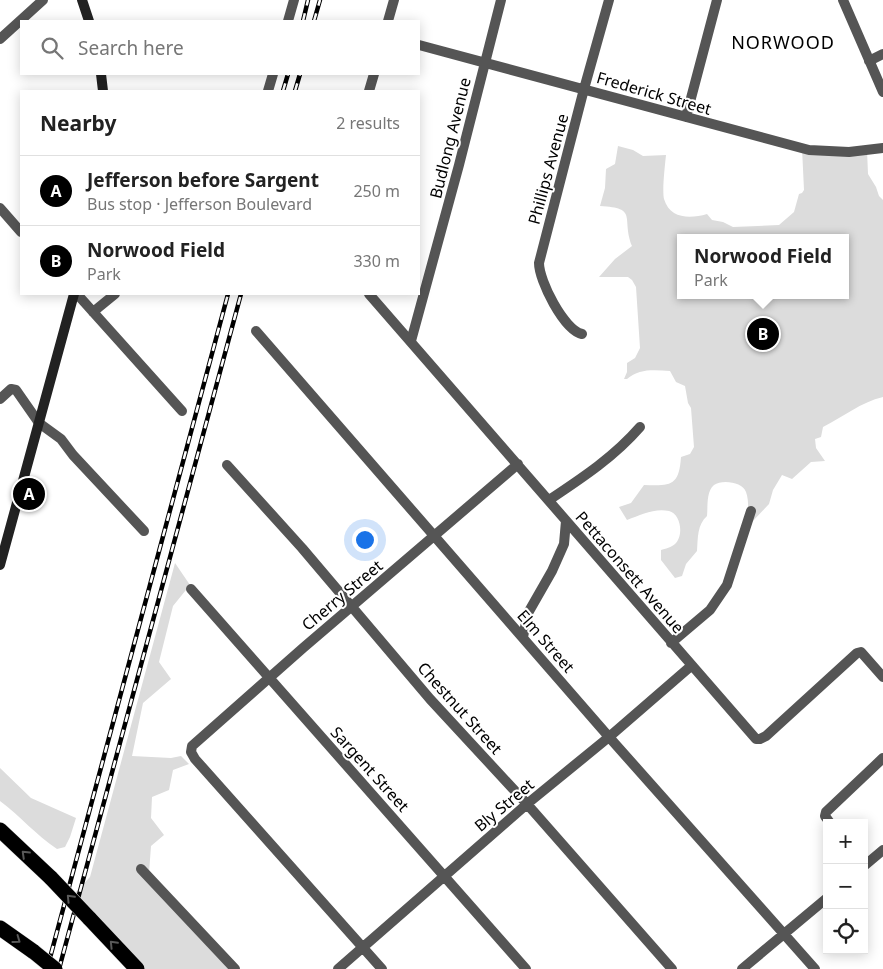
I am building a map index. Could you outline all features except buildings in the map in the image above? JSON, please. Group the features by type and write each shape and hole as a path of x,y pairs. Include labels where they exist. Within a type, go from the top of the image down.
{"highway":[{"path":"0,830 51,878 137,969"},
{"path":"0,928 55,969"}],"main road":[{"path":"82,0 89,20"},
{"path":"101,75 103,90"},
{"path":"0,565 3,539 76,295"}],"street":[{"path":"21,20 43,0"},
{"path":"288,20 294,0"},
{"path":"388,20 394,0"},
{"name":"Budlong Avenue","path":"411,342 501,0"},
{"name":"Phillips Avenue","path":"582,334 572,329 548,293 539,272 539,263 609,0"},
{"path":"686,117 717,0"},
{"path":"843,0 883,92"},
{"path":"0,39 20,21"},
{"name":"Frederick Street","path":"420,45 809,150 849,152 883,148"},
{"path":"869,61 883,54"},
{"path":"268,90 273,75"},
{"path":"369,90 374,75"},
{"path":"0,208 20,231"},
{"path":"77,295 182,411"},
{"path":"93,312 114,295"},
{"name":"Pettaconsett Avenue","path":"370,295 756,739 766,736 857,653 861,652 883,678"},
{"name":"Elm Street","path":"256,331 609,737 815,969"},
{"path":"0,399 11,389 18,393 39,423 61,439 73,455 144,531"},
{"path":"549,500 595,469 628,441 640,427"},
{"name":"Cherry Street","path":"363,947 195,759 191,752 194,743 518,464"},
{"name":"Chestnut Street","path":"227,466 352,607 430,699 672,969"},
{"path":"671,643 710,610 727,585 751,511"},
{"path":"523,637 528,613 552,571 564,544 566,521"},
{"name":"Sargent Street","path":"191,589 526,969"},
{"name":"Bly Street","path":"338,969 526,804 609,737 691,666"},
{"path":"827,819 825,816 826,812 883,758"},
{"path":"866,864 883,850"},
{"path":"141,869 235,969"},
{"path":"742,969 823,901"},
{"path":"363,947 382,969"}],"shaded area":[{"path":"618,146 633,150 643,156 666,155 663,195 667,206 676,214 694,217 707,214 712,220 723,222 733,227 779,225 794,212 799,194 804,190 802,148 867,150 868,174 883,200 883,397 860,406 823,427 821,437 815,439 816,448 825,461 811,462 792,479 782,475 773,490 769,504 752,522 748,520 748,498 741,486 732,482 722,482 714,485 709,495 707,516 701,523 697,551 686,564 682,576 675,578 661,560 661,550 675,544 680,536 679,521 676,516 669,511 658,510 627,520 619,507 631,503 644,485 667,484 676,479 681,457 690,454 694,447 691,408 688,403 685,386 676,382 670,371 642,371 624,379 627,372 627,363 635,358 640,348 636,287 628,277 599,277 615,259 632,246 624,212 612,207 600,206 605,188 606,169 615,164"},
{"path":"175,563 190,585 173,606 159,662 171,679 143,703 132,756 171,758 181,756 189,764 173,770 169,790 152,797 151,818 164,835 151,846 149,873 233,969 140,969 73,895 90,877"},
{"path":"0,768 31,798 76,818 65,847 57,849 0,801"}],"railway":[{"path":"303,20 308,0"},
{"path":"314,20 320,0"},
{"path":"283,90 288,75"},
{"path":"295,90 300,75"},
{"path":"47,969 228,295"},
{"path":"59,969 241,295"}],"place":[{"name":"Norwood Field","path":"763,334"},
{"name":"Jefferson before Sargent","path":"29,494"}],"district":[{"name":"NORWOOD","path":"783,42"}]}
